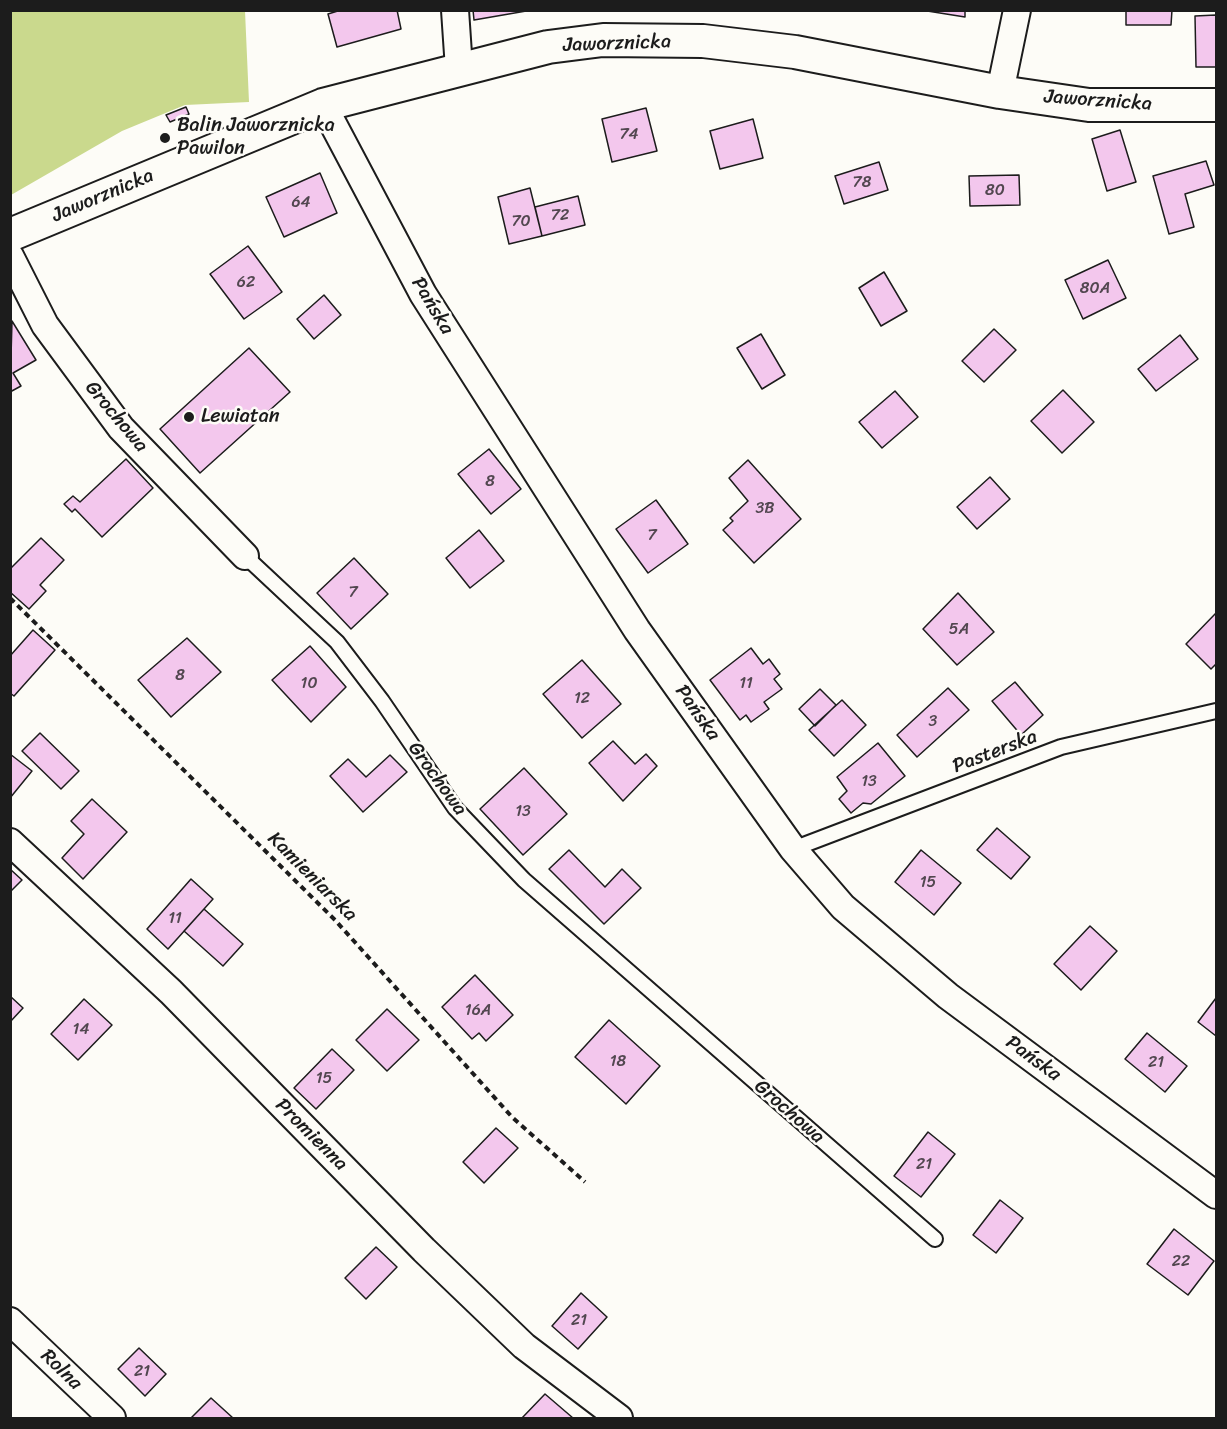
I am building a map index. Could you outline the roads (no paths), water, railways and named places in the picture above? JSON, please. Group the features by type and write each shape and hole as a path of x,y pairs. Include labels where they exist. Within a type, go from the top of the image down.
{"street":[{"path":"455,10 459,69"},
{"path":"1000,92 1017,10"},
{"name":"Jaworznicka","path":"10,235 323,105 548,47 603,40 703,41 795,52 1000,92 1089,105 1216,105"},
{"name":"Pańska","path":"323,105 436,313 637,630 794,849 843,907 948,996 1216,1195"},
{"name":"Grochowa","path":"10,256 45,326 121,428 245,556"},
{"name":"Promienna","path":"10,842 171,992 424,1250 524,1346 619,1419"},
{"name":"Rolna","path":"10,1321 112,1419"}],"lane":[{"name":"Grochowa","path":"245,556 337,642 382,701 455,808 524,880 935,1239"},
{"name":"Pasterska","path":"794,849 1061,747 1216,711"}],"place":[{"name":"Balin Jaworznicka Pawilon","path":"165,138"},
{"name":"Lewiatan","path":"189,417"}]}
